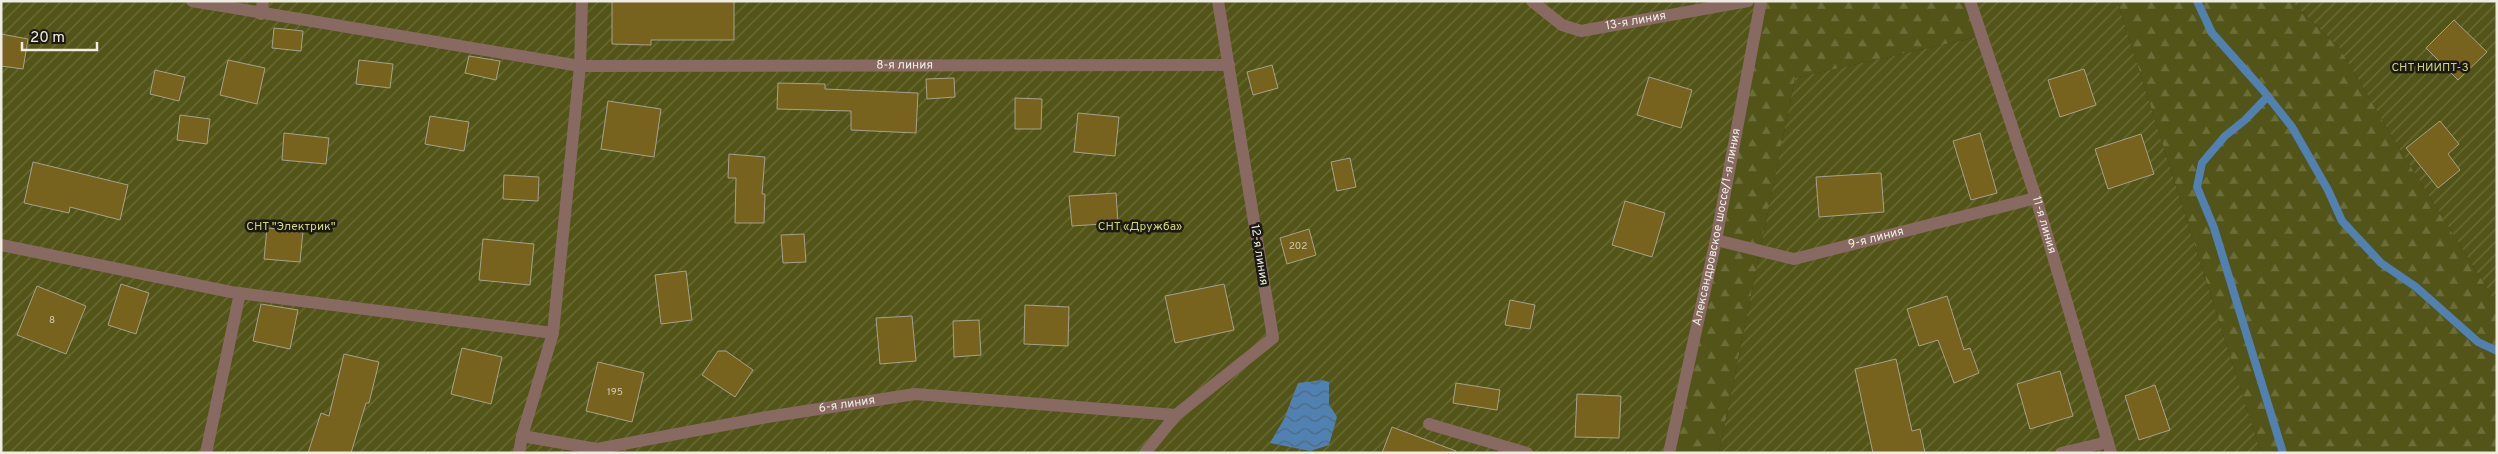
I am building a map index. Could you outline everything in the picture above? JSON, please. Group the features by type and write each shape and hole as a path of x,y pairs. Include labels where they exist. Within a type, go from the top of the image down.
{"street":[{"name":"8-я линия","path":"192,1 580,66 1229,64"},
{"path":"262,14 263,1"},
{"path":"519,453 522,436 553,333 580,66 582,1"},
{"name":"12-я линия","path":"1145,453 1176,415 1273,338 1218,1"},
{"name":"13-я линия","path":"1532,1 1562,25 1581,31 1748,1"},
{"name":"Александровское шоссе/1-я линия","path":"1669,453 1716,240 1761,1"},
{"name":"11-я линия","path":"1970,1 2036,198 2110,447"},
{"name":"9-я линия","path":"1716,240 1794,259 2036,198"},
{"path":"1,244 240,293 553,333"},
{"path":"206,453 240,293"},
{"name":"6-я линия","path":"522,436 597,449 767,417 916,394 1176,415"},
{"path":"1429,424 1527,453"},
{"path":"2061,453 2110,447"}],"green space":[{"name":"СНТ «Дружба»","path":"1,1 1761,1 1670,453 1,453"},
{"path":"1761,1 1970,1 1982,36 1795,78 1719,453 1670,453"},
{"path":"1970,1 2117,1 2261,453 1719,453 1795,78 1982,36"},
{"path":"2117,1 2291,1 2339,47 2399,148 2497,304 2497,453 2261,453"},
{"name":"СНТ НИИПТ-3","path":"2291,1 2497,1 2497,304 2399,148 2339,47"}],"water":[{"path":"1322,380 1329,382 1329,404 1337,417 1329,445 1310,451 1270,443 1284,419 1298,383"}],"building":[{"path":"612,1 734,1 734,40 651,40 651,45 612,44"},
{"path":"2454,20 2487,52 2458,80 2426,48"},
{"path":"274,28 303,31 301,51 272,48"},
{"path":"1,34 28,39 23,69 1,66"},
{"path":"469,56 500,61 496,80 465,73"},
{"path":"228,60 265,68 257,104 220,95"},
{"path":"359,60 393,64 390,88 356,84"},
{"path":"1272,65 1278,88 1253,95 1247,72"},
{"path":"2084,69 2096,105 2060,117 2048,80"},
{"path":"155,70 185,77 179,101 150,94"},
{"path":"1649,77 1692,90 1681,128 1637,115"},
{"path":"954,78 955,97 927,99 926,79"},
{"path":"778,83 825,84 825,89 918,93 916,133 851,130 851,111 777,109"},
{"path":"1015,98 1042,99 1041,129 1015,129"},
{"path":"608,101 661,109 654,157 601,149"},
{"path":"1078,113 1119,117 1115,156 1074,152"},
{"path":"180,115 210,119 207,144 177,140"},
{"path":"430,116 469,122 464,151 425,144"},
{"path":"2440,121 2459,144 2448,154 2460,170 2438,188 2406,148"},
{"path":"284,133 329,138 326,164 282,160"},
{"path":"1980,133 1997,193 1971,200 1953,141"},
{"path":"2141,134 2154,174 2108,189 2095,149"},
{"path":"729,154 765,157 762,194 765,194 764,223 735,223 736,178 728,178"},
{"path":"1350,158 1356,187 1337,191 1331,162"},
{"path":"33,162 128,185 120,220 70,207 69,213 24,203"},
{"path":"1881,173 1884,212 1819,217 1816,177"},
{"path":"504,175 539,177 538,201 503,199"},
{"path":"1116,193 1118,223 1072,226 1069,196"},
{"path":"1625,201 1665,213 1652,257 1612,245"},
{"path":"267,228 303,231 300,262 264,259"},
{"path":"1309,229 1316,255 1287,264 1280,238"},
{"path":"804,234 806,262 783,263 781,235"},
{"path":"483,239 534,244 530,285 479,280"},
{"path":"686,271 692,320 661,324 655,275"},
{"path":"121,284 149,293 136,334 108,325"},
{"path":"1224,284 1234,330 1175,343 1165,296"},
{"path":"37,286 86,306 66,354 17,335"},
{"path":"1947,296 1964,350 1970,348 1979,373 1954,383 1938,340 1919,346 1907,309"},
{"path":"1510,300 1535,305 1530,329 1505,325"},
{"path":"261,304 298,310 290,349 253,341"},
{"path":"1025,305 1069,307 1068,346 1024,344"},
{"path":"912,316 916,361 880,364 876,318"},
{"path":"979,320 981,355 954,357 953,321"},
{"path":"462,348 502,357 491,404 451,394"},
{"path":"718,351 726,351 753,370 735,397 702,375"},
{"path":"344,354 379,362 369,403 366,403 351,453 308,453 321,413 329,416"},
{"path":"1896,359 1912,431 1920,429 1925,453 1873,453 1855,369"},
{"path":"598,362 644,373 632,422 586,411"},
{"path":"2060,371 2073,416 2030,429 2017,384"},
{"path":"1456,383 1500,390 1497,410 1453,403"},
{"path":"2155,385 2170,430 2139,440 2125,396"},
{"path":"1577,394 1621,396 1619,438 1575,437"},
{"path":"1392,427 1456,451 1455,453 1382,453"}],"waterway":[{"path":"2197,1 2212,33 2262,89 2292,127 2328,190 2342,221 2381,263 2416,287 2478,342 2497,351"},
{"path":"2268,96 2245,120 2225,136 2202,163 2197,187 2214,228 2283,453"}],"park label":[{"name":"СНТ \"Электрик\"","path":"291,227"}]}
